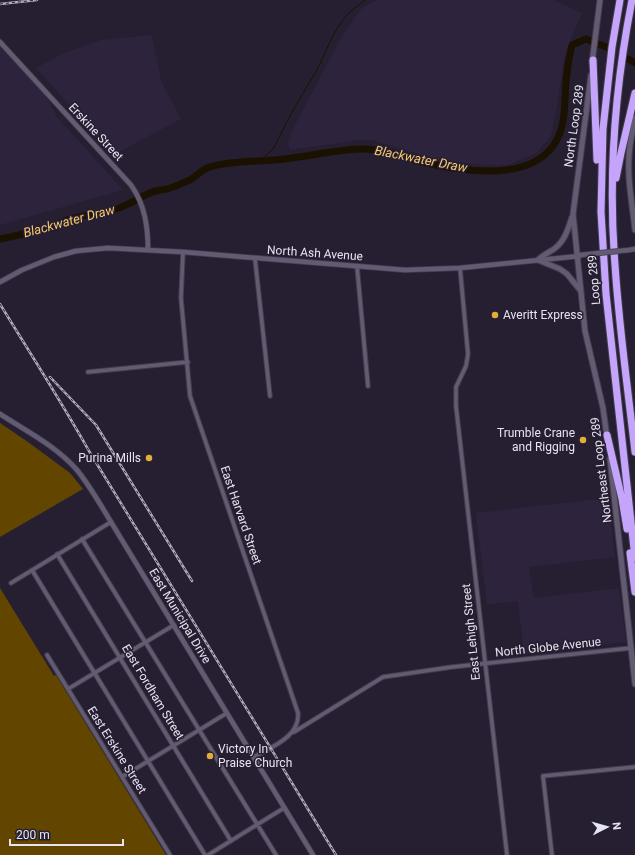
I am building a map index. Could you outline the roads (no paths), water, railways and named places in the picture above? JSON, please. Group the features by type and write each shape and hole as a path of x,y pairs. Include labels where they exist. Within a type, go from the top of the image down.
{"highway":[{"name":"Loop 289","path":"620,0 612,47 604,121 601,171 601,212 606,294 635,558"},
{"name":"Loop 289","path":"632,0 624,44 617,101 613,160 613,230 614,265 635,452"},
{"path":"593,60 598,187 601,212"},
{"path":"613,230 617,174 635,93"},
{"path":"607,435 622,499 635,592"}],"main road":[{"name":"North Loop 289","path":"579,256 573,214 600,0"},
{"path":"635,118 630,146 629,163 635,229"},
{"path":"573,214 564,238 559,245 538,260 564,271 581,290"},
{"name":"Northeast Loop 289","path":"579,256 585,331 604,408 635,684"}],"street":[{"name":"Erskine Street","path":"0,42 131,186 140,199 143,210 147,228 148,250"},
{"name":"North Ash Avenue","path":"0,282 38,262 76,251 108,248 182,252 405,270 460,268 632,250"},
{"name":"East Harvard Street","path":"182,252 181,298 190,396 297,707 299,717 298,724 291,734"},
{"path":"254,259 270,396"},
{"path":"357,266 368,386"},
{"name":"East Lehigh Street","path":"460,268 468,354 466,366 457,384 455,394 507,855"},
{"path":"88,372 188,362"},
{"name":"East Municipal Drive","path":"0,414 57,452 82,477 174,625 313,855"},
{"path":"11,583 111,522"},
{"path":"82,539 276,855"},
{"name":"East Fordham Street","path":"57,554 231,841"},
{"path":"32,570 205,855"},
{"path":"68,689 174,625"},
{"name":"North Globe Avenue","path":"291,734 383,677 631,648"},
{"name":"East Erskine Street","path":"47,655 170,855"},
{"path":"122,777 227,713"},
{"path":"254,758 291,734"},
{"path":"552,855 543,776 635,767"},
{"path":"208,855 284,808"}],"waterway":[{"path":"260,161 275,146 342,21 365,0"},
{"name":"Blackwater Draw","path":"141,197 153,191 176,186 190,180 207,168 219,165 237,162 285,159 360,149 376,150 422,162 473,170 492,171 527,165 541,157 553,146 561,131 565,106 567,72 572,45 586,39 591,41"},
{"name":"Blackwater Draw","path":"598,44 606,47"},
{"name":"Blackwater Draw","path":"628,59 635,63"},
{"name":"Blackwater Draw","path":"0,239 51,228 66,220 116,209 136,200"}],"railway":[{"path":"0,4 37,0"},
{"path":"0,304 336,855"},
{"path":"50,377 96,425 192,581"}],"place":[{"name":"Averitt Express","path":"495,315"},
{"name":"Trumble Crane and Rigging","path":"583,440"},
{"name":"Purina Mills","path":"149,458"},
{"name":"Victory In Praise Church","path":"210,756"}]}
